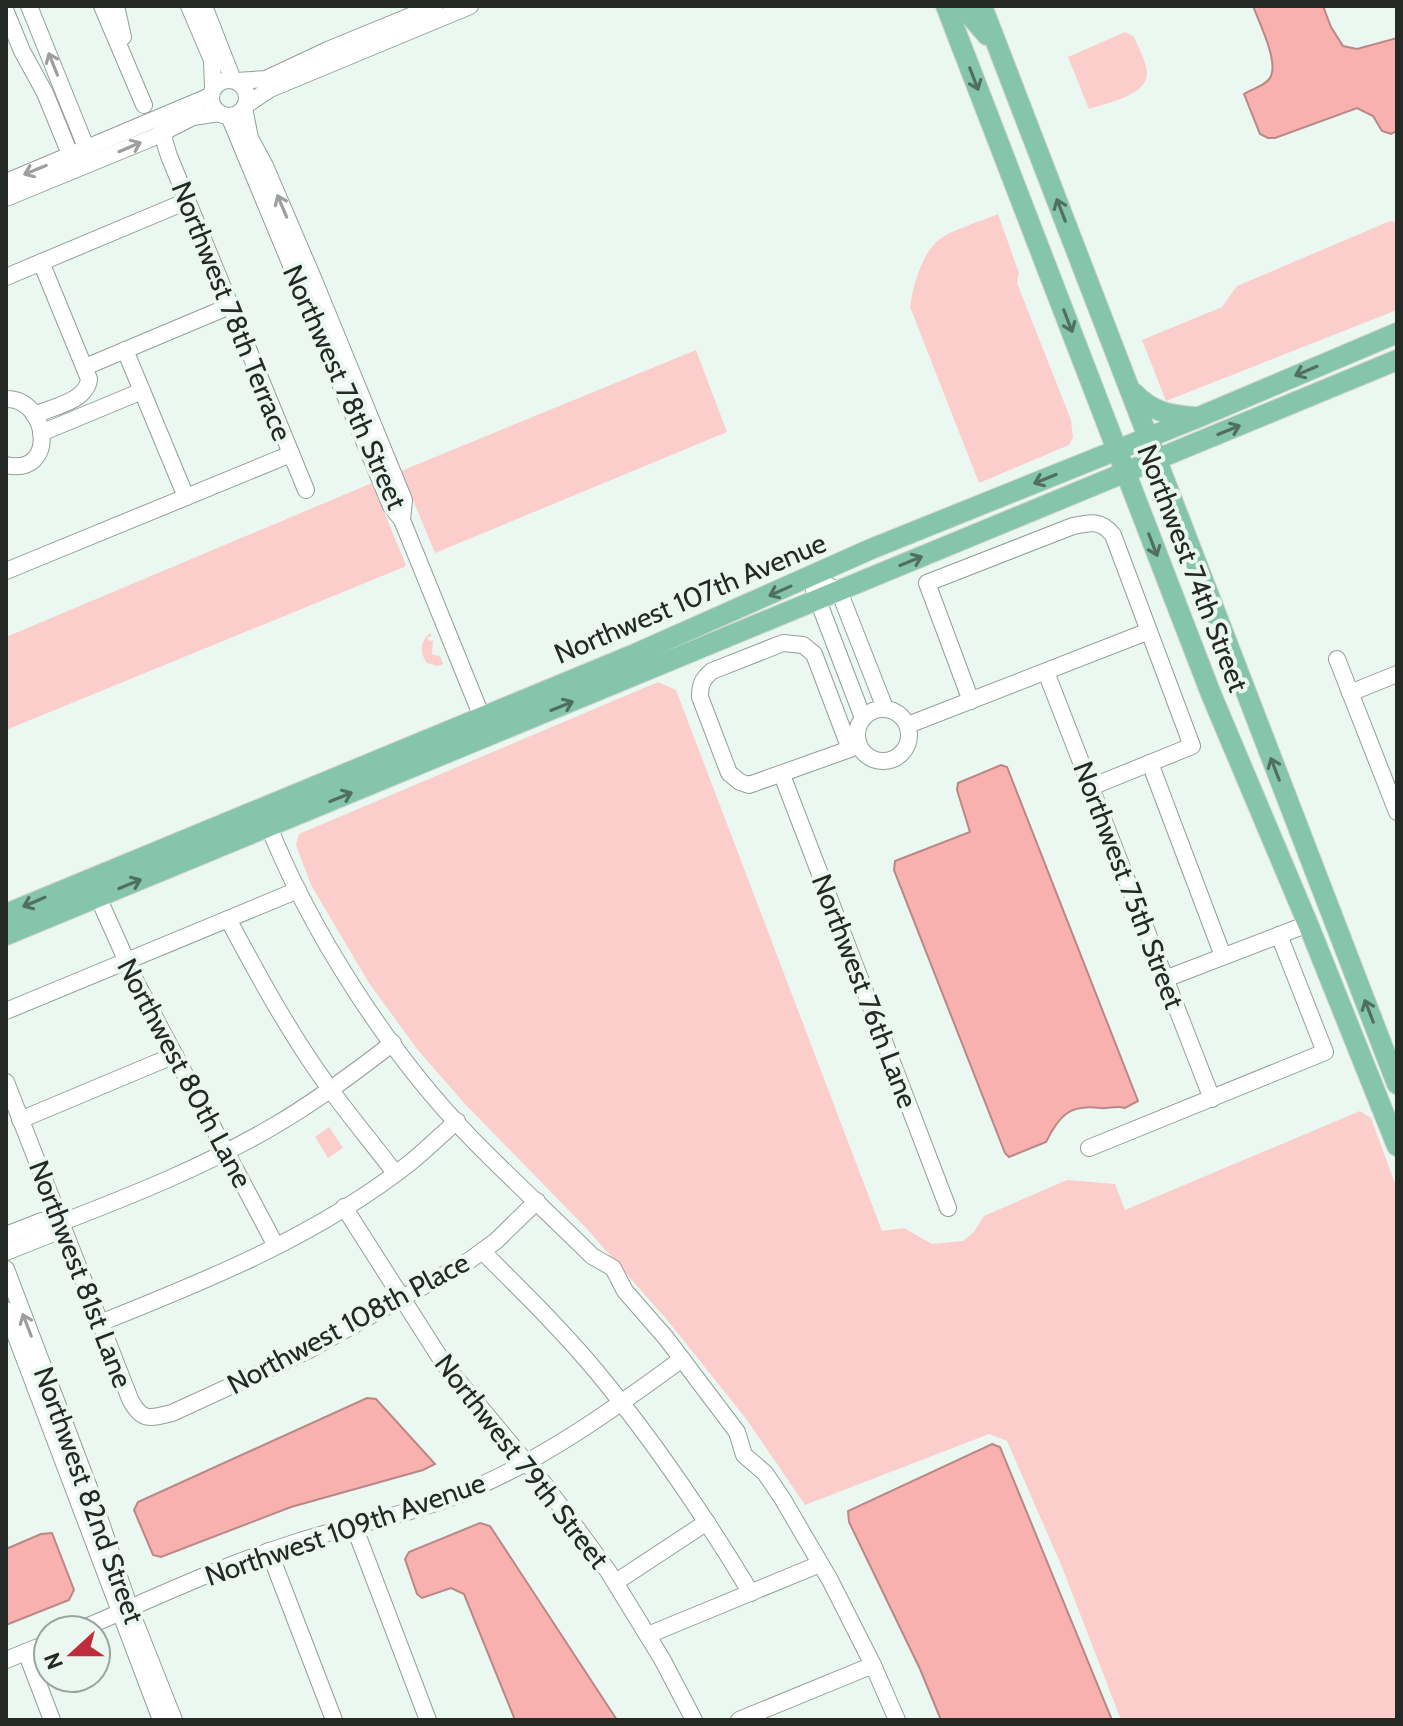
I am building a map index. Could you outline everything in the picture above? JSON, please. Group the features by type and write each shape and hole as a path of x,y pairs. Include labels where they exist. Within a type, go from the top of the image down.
{"main road":[{"name":"Northwest 74th Street","path":"946,6 1211,694 1397,1146"},
{"path":"962,6 998,48"},
{"name":"Northwest 74th Street","path":"982,6 1397,1084"},
{"name":"Northwest 107th Avenue","path":"486,726 871,549 1199,417 1397,333"},
{"name":"Northwest 107th Avenue","path":"6,914 265,817 486,726 839,591 1397,360"},
{"path":"1129,387 1151,408 1161,413 1199,417"},
{"path":"1258,804 1270,811 1278,823 1295,865 1304,870 1312,868"},
{"name":"Northwest 107th Avenue","path":"6,935 98,897 265,817"}],"street":[{"path":"102,6 144,105"},
{"path":"116,6 132,73"},
{"path":"189,6 212,60 212,106 235,111"},
{"path":"204,6 234,80 245,89 235,111"},
{"path":"90,156 212,92 221,81 274,76 330,49 435,6"},
{"path":"6,182 165,131 193,117 235,111 270,89 470,6"},
{"path":"73,162 45,93 8,18 18,12 31,10 90,156"},
{"name":"Northwest 78th Street","path":"235,111 265,166 306,281 404,500 402,520 486,726"},
{"name":"Northwest 78th Terrace","path":"165,131 165,147 306,490"},
{"path":"6,198 73,162"},
{"path":"6,277 187,201"},
{"path":"34,415 85,391 89,379 41,262"},
{"path":"85,367 230,306"},
{"path":"125,350 186,497"},
{"path":"41,433 142,391"},
{"path":"6,465 23,466 35,459 42,446 41,433 28,406 8,395"},
{"path":"6,571 291,454"},
{"path":"971,701 927,583 1073,526 1099,523 1113,535 1192,746 1091,787"},
{"path":"810,577 839,591 885,708"},
{"path":"810,577 863,718"},
{"path":"908,725 1149,631"},
{"path":"855,747 782,775 749,785 740,782 729,773 700,697 700,686 704,677 712,671 783,643 803,645 814,654 855,747 876,760 891,759 908,744 908,725 899,714 885,708 871,711 858,729 855,747"},
{"path":"1337,659 1397,812"},
{"name":"Northwest 75th Street","path":"1046,672 1212,1099"},
{"path":"1350,693 1397,674"},
{"path":"851,683 871,675"},
{"path":"1150,763 1223,956"},
{"name":"Northwest 76th Lane","path":"782,775 948,1208"},
{"path":"265,817 298,890 350,981 393,1043 457,1121 592,1256 602,1276 625,1291 737,1432 754,1447 765,1473 820,1564 873,1665 897,1720"},
{"path":"6,1011 298,890"},
{"name":"Northwest 80th Lane","path":"98,897 126,961 276,1246"},
{"path":"228,919 278,1009 330,1089 395,1173"},
{"path":"1165,979 1308,924"},
{"path":"1089,1148 1325,1052 1279,935"},
{"path":"6,1252 49,1235 60,1223 225,1153 274,1126 393,1043"},
{"path":"20,1120 175,1055"},
{"name":"Northwest 81st Lane","path":"6,1082 130,1399 137,1412 144,1416"},
{"path":"100,1323 210,1278 276,1246 395,1173 457,1121"},
{"name":"Northwest 108th Place","path":"144,1416 155,1418 186,1407 309,1350 482,1251 537,1201"},
{"name":"Northwest 79th Street","path":"344,1207 453,1376 526,1462 616,1582 694,1720"},
{"path":"6,1235 42,1221 60,1223"},
{"path":"482,1251 558,1329 622,1403 707,1522 751,1593"},
{"name":"Northwest 82nd Street","path":"6,1269 90,1490 124,1611 174,1720"},
{"name":"Northwest 82nd Street","path":"6,1310 124,1611 161,1720"},
{"name":"Northwest 109th Avenue","path":"112,1616 269,1551 458,1495 578,1433 682,1359"},
{"path":"616,1582 707,1522"},
{"path":"354,1526 428,1720"},
{"path":"269,1551 334,1720"},
{"path":"648,1635 820,1564"},
{"path":"6,1660 32,1650"},
{"path":"26,1652 52,1720"},
{"path":"739,1720 873,1665"}],"shaded area":[{"path":"1253,6 1323,6 1343,46 1357,49 1397,38 1397,131 1391,134 1382,131 1373,116 1357,108 1275,138 1260,134 1244,94 1266,82 1271,76 1272,61"},
{"path":"1125,32 1134,37 1142,55 1147,69 1145,82 1124,98 1089,109 1068,57"},
{"path":"998,214 1019,273 1017,283 1071,420 1073,438 1069,445 979,483 910,307 919,270 934,245 953,232"},
{"path":"1390,221 1397,222 1397,310 1166,401 1142,340 1222,307 1237,286"},
{"path":"696,350 727,432 435,553 401,471"},
{"path":"372,483 406,565 404,567 6,730 6,637"},
{"path":"430,633 432,636 427,638 433,640 432,654 440,656 443,664 438,666 427,663 422,651 423,643"},
{"path":"658,682 676,690 882,1231 904,1228 932,1244 963,1241 974,1232 984,1216 1067,1180 1115,1184 1125,1210 1360,1111 1371,1118 1397,1189 1397,1720 1121,1720 1062,1567 1007,1441 989,1434 805,1505 747,1420 668,1321 586,1228 464,1103 417,1049 369,983 311,885 296,845 299,834"},
{"path":"1001,765 1007,767 1138,1101 1125,1108 1073,1110 1061,1119 1046,1142 1009,1157 894,870 895,861 970,832 957,790 958,783"},
{"path":"329,1127 343,1148 328,1158 315,1137"},
{"path":"367,1398 376,1399 435,1464 291,1507 161,1557 153,1555 134,1510 138,1502"},
{"path":"992,1444 1000,1447 1112,1720 941,1720 920,1669 849,1522 848,1511"},
{"path":"480,1523 490,1526 617,1720 515,1720 464,1594 451,1588 422,1598 417,1594 405,1559 409,1552"},
{"path":"52,1533 74,1590 69,1600 6,1625 6,1549 41,1534"}]}
